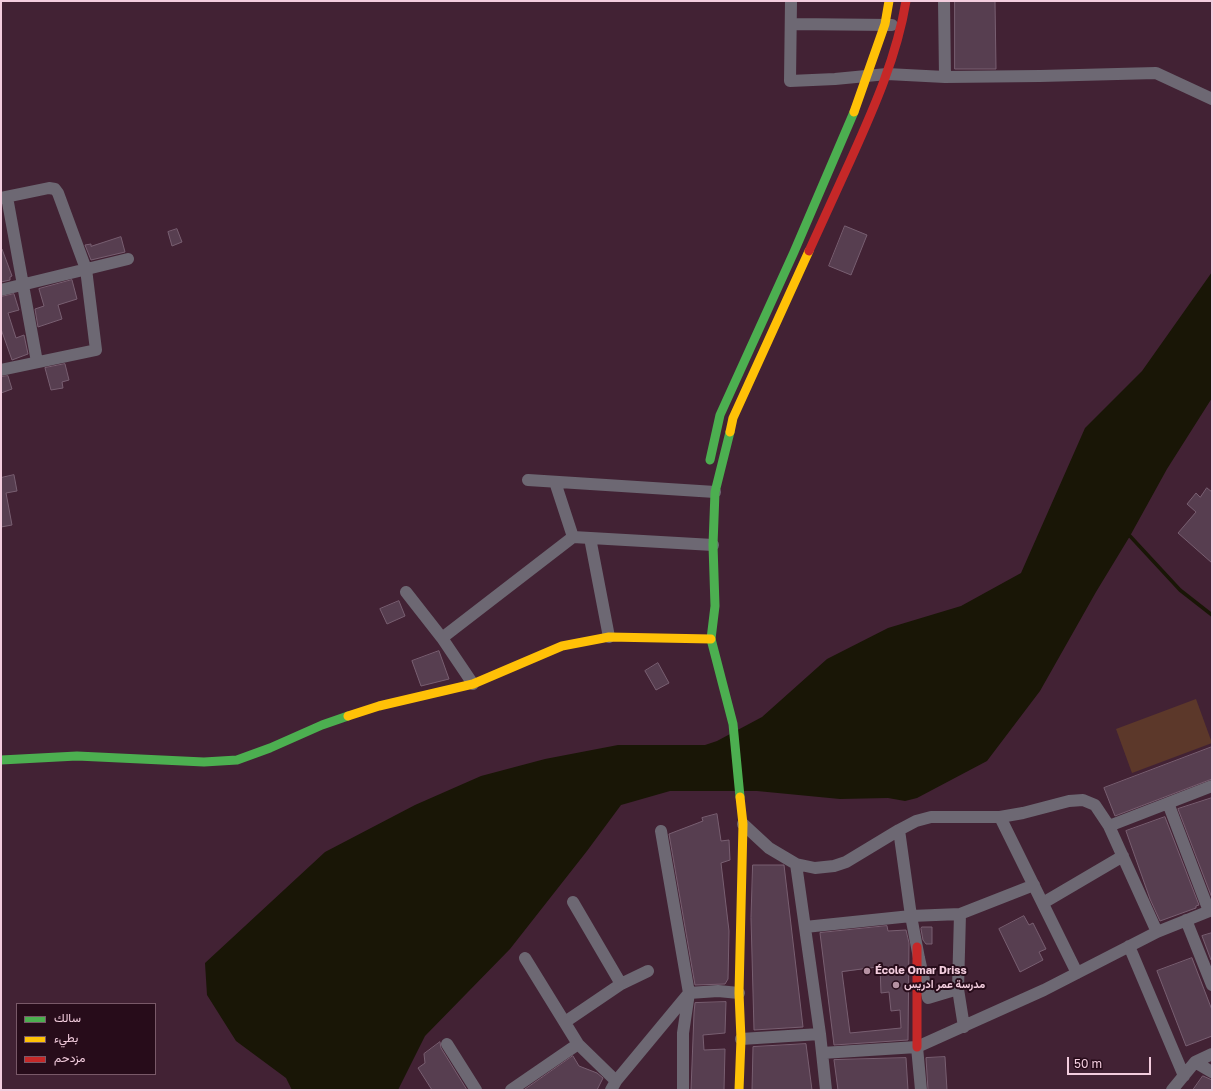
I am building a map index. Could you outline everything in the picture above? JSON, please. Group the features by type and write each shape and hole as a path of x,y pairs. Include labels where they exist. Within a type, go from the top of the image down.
{"main road":[{"path":"708,468 720,415 794,252 854,112 885,24 889,1"},
{"path":"739,1090 741,1038 739,993 742,820 733,724 711,639 714,606 704,544 707,491 732,418 869,120 887,74 902,26 906,1"},
{"path":"794,252 806,257"},
{"path":"757,334 769,338"},
{"path":"720,415 732,418"},
{"path":"706,613 712,625"},
{"path":"1,760 78,756 204,762 237,760 270,748 322,725 379,706 473,684 562,646 610,637 711,639"},
{"path":"917,947 917,1048"}],"street":[{"path":"791,1 790,81 835,79 887,74 945,77 1156,74 1212,99"},
{"path":"944,1 945,77"},
{"path":"791,24 885,24 902,26"},
{"path":"1,370 96,350 86,269 60,198 55,190 49,188 4,197 23,284 37,362"},
{"path":"1,290 128,259"},
{"path":"528,480 707,491"},
{"path":"555,482 573,537"},
{"path":"442,638 573,537 704,544"},
{"path":"590,538 610,637"},
{"path":"406,592 442,638 473,684"},
{"path":"1109,826 1212,786"},
{"path":"742,820 769,848 796,864 815,868 834,866 846,862 899,830 916,821 931,817 1000,816 1023,813 1069,801 1083,800 1095,805 1109,826 1157,932"},
{"path":"822,1053 917,1048 1044,990 1157,932 1211,910 1168,803"},
{"path":"1000,816 1077,973"},
{"path":"899,830 911,916 928,998 958,989"},
{"path":"661,831 689,993 683,1033 683,1090"},
{"path":"1043,903 1123,856"},
{"path":"796,864 820,1034 826,1090"},
{"path":"805,927 911,916 960,914 1034,885"},
{"path":"573,902 621,984"},
{"path":"960,914 958,989 964,1027"},
{"path":"1186,920 1212,985"},
{"path":"1129,946 1184,1076"},
{"path":"525,958 578,1044 614,1086 689,993 718,991 739,993"},
{"path":"565,1022 621,984 648,971"},
{"path":"741,1038 820,1034"},
{"path":"447,1044 476,1090"},
{"path":"511,1090 578,1044"},
{"path":"917,1048 920,1090"},
{"path":"1172,1090 1195,1062 1212,1054"},
{"path":"1195,1062 1212,1072"}],"shaded area":[{"path":"1212,272 1212,398 1167,469 1040,691 987,761 917,798 905,801 888,798 840,799 757,791 670,791 621,805 510,949 425,1036 398,1090 292,1090 286,1078 236,1041 207,995 205,963 325,852 415,805 481,776 545,759 618,745 705,745 717,741 762,717 827,659 888,628 961,606 1021,573 1085,428 1142,371"},
{"path":"1196,699 1212,743 1132,773 1116,729"}],"building":[{"path":"955,1 995,1 996,69 955,69"},
{"path":"845,226 867,235 851,275 829,266"},
{"path":"177,229 182,242 172,246 168,232"},
{"path":"121,237 125,252 91,260 85,245 91,244 91,246"},
{"path":"1,249 12,276 10,277 10,280 1,282"},
{"path":"72,280 77,299 58,305 62,319 38,327 35,309 44,306 39,289"},
{"path":"14,294 19,310 8,313 16,338 24,335 28,354 12,360 1,329 1,297"},
{"path":"65,364 69,380 62,382 63,388 51,390 45,368"},
{"path":"8,376 12,389 1,393 1,377"},
{"path":"14,475 17,491 6,493 12,525 1,527 1,478"},
{"path":"1207,488 1212,492 1212,563 1178,533 1196,512 1187,504 1196,493 1200,497"},
{"path":"399,601 405,616 387,624 380,609"},
{"path":"439,651 449,679 421,686 412,661"},
{"path":"658,663 669,683 656,690 645,671"},
{"path":"1212,747 1212,779 1115,816 1104,788"},
{"path":"1212,798 1212,898 1178,809"},
{"path":"717,814 721,841 729,840 730,860 721,863 729,931 728,979 725,984 695,985 669,834 703,821 702,818"},
{"path":"1165,817 1199,905 1196,906 1196,908 1160,921 1150,899 1126,831"},
{"path":"753,865 784,865 803,1027 754,1030 751,918"},
{"path":"1024,916 1029,925 1033,923 1046,949 1039,952 1043,960 1020,972 999,929"},
{"name":"École Omar Driss","path":"887,926 888,931 906,930 909,943 908,1040 834,1045 820,933","holes":["880,967 881,993 889,992 891,1011 900,1010 901,1028 850,1033 842,972"]},
{"path":"922,927 932,927 932,944 926,944 923,940"},
{"path":"1212,933 1212,959 1211,960 1202,936"},
{"path":"1192,958 1212,1010 1212,1036 1186,1046 1157,971"},
{"path":"726,1002 725,1033 703,1035 704,1050 725,1049 724,1090 691,1090 695,1003"},
{"path":"440,1042 441,1048 467,1090 432,1090 418,1068 425,1063 424,1054"},
{"path":"806,1044 812,1090 752,1090 753,1047"},
{"path":"573,1056 579,1066 597,1073 603,1078 597,1090 524,1090"},
{"path":"945,1057 947,1090 928,1090 926,1058"},
{"path":"906,1058 908,1090 838,1090 834,1060"},
{"path":"1203,1076 1212,1080 1212,1090 1193,1090"}],"waterway":[{"path":"1130,536 1180,590 1212,615"}],"traffic: fast":[{"path":"710,460 720,415 794,252 854,112"},
{"path":"730,432 715,492 713,545 715,606 711,639 733,724 740,797"},
{"path":"1,760 77,756 204,762 237,760 270,748 322,725 348,716"}],"traffic: slow":[{"path":"854,112 885,24 889,1"},
{"path":"730,432 733,418 809,251"},
{"path":"348,716 379,706 473,684 562,646 609,637 711,639"},
{"path":"739,1090 741,1039 739,993 743,824 740,797"}],"traffic: jam":[{"path":"809,251 860,140 884,82 897,42 906,1"},
{"path":"917,947 917,1047"}],"place":[{"name":"École Omar Driss","path":"867,971"},
{"name":"مدرسة عمر ادريس","path":"896,985"}]}
